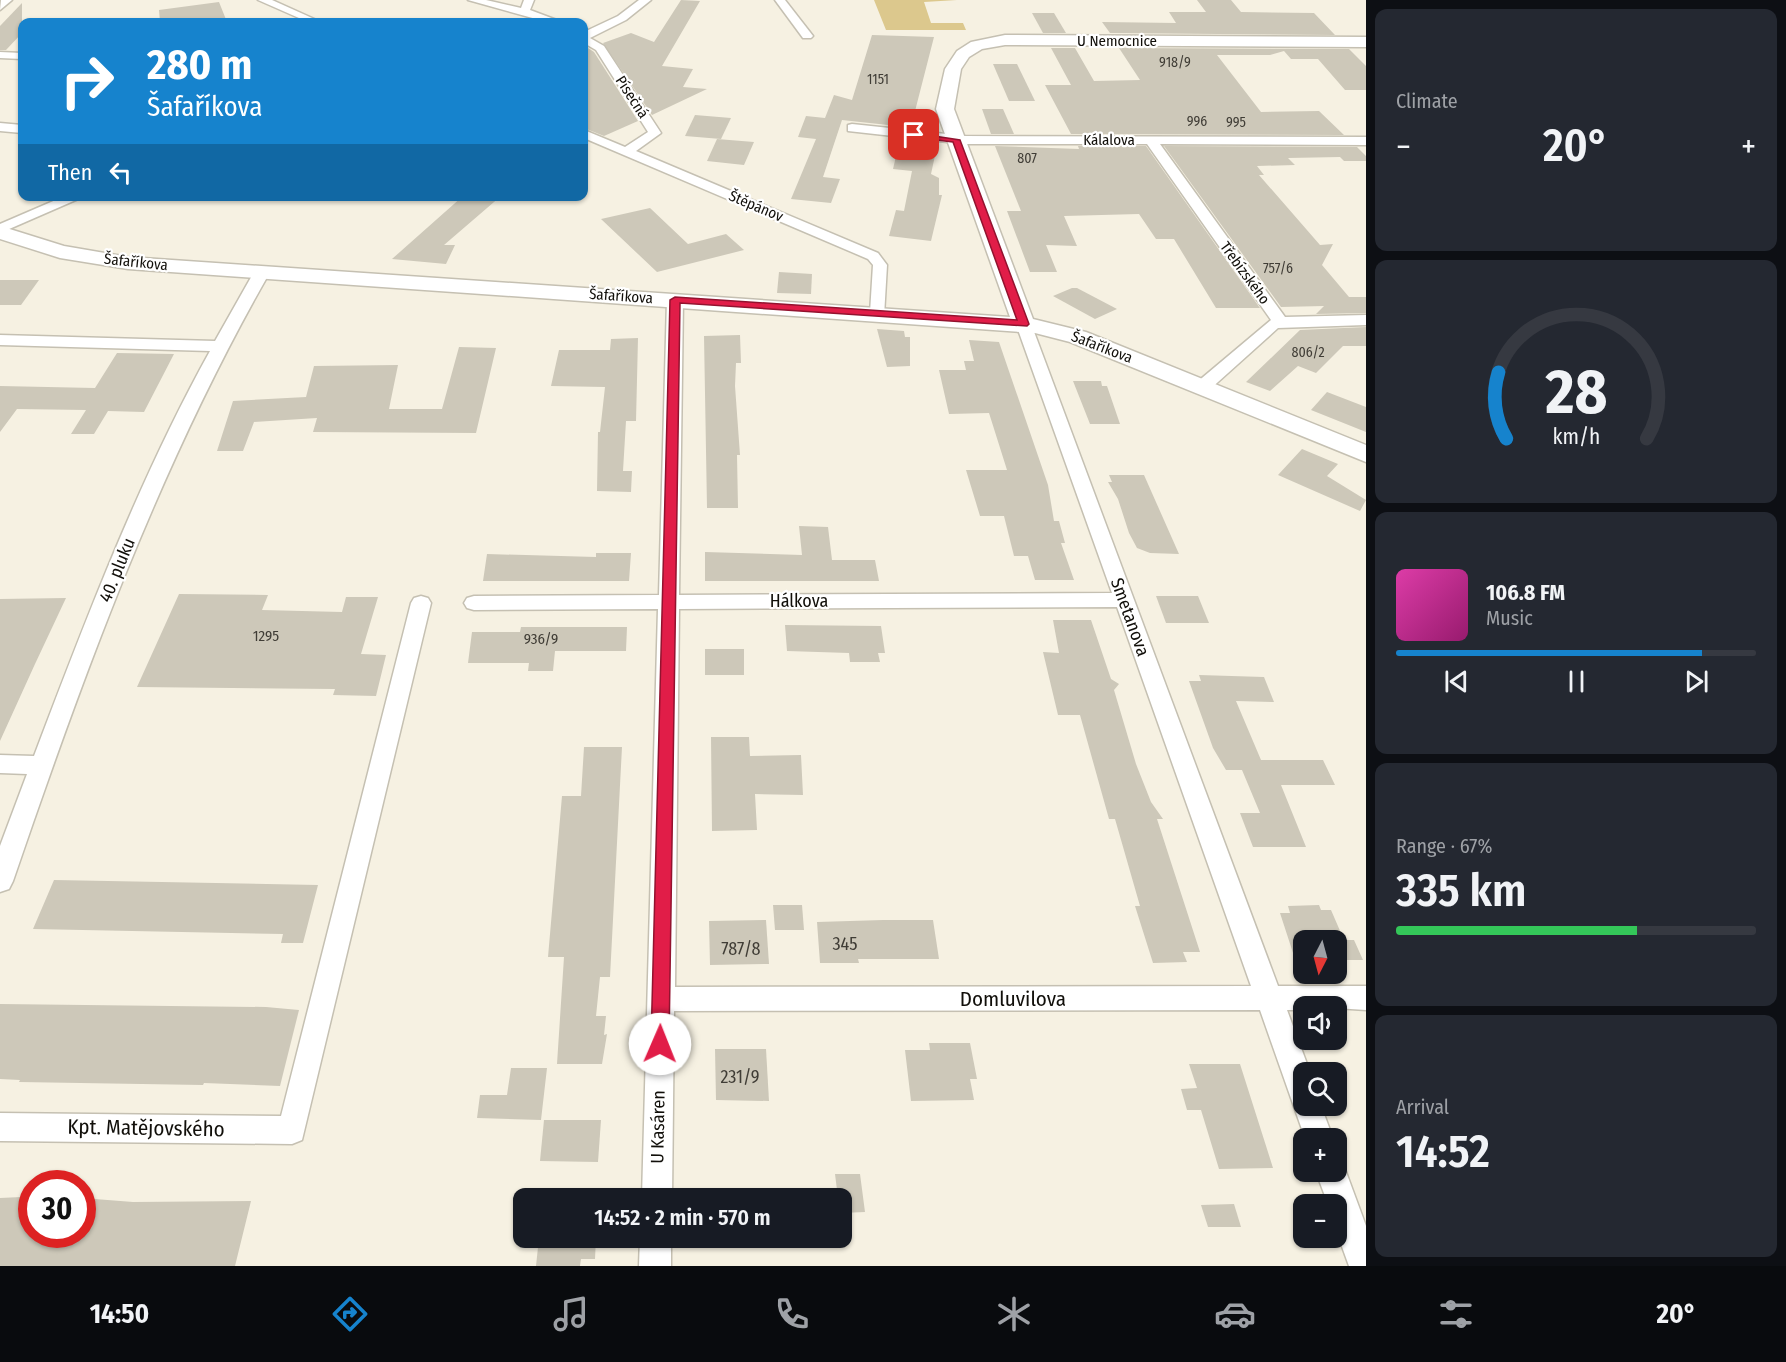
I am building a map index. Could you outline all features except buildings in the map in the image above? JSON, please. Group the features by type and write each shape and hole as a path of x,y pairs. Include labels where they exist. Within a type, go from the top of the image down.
{"street":[{"path":"0,7 7,0"},
{"path":"263,0 306,18"},
{"path":"473,0 544,18"},
{"path":"524,12 530,0"},
{"path":"588,34 622,18 646,0"},
{"path":"780,0 807,36"},
{"name":"Písečná","path":"588,37 600,48 655,133 626,152"},
{"name":"U Nemocnice","path":"956,140 945,110 952,69 966,51 983,43 1005,40 1366,42"},
{"path":"0,55 18,56"},
{"path":"0,127 18,129"},
{"name":"Kálalova","path":"852,128 956,140 1366,141"},
{"name":"Štěpánov","path":"588,136 873,256 879,265 879,313"},
{"name":"Smetanova","path":"956,140 1293,1065"},
{"name":"Třebízského","path":"1150,140 1280,322 1272,325 1202,387"},
{"path":"0,230 67,201"},
{"name":"Šafaříkova","path":"0,230 40,247 84,257 151,265 1024,324 1078,337 1366,453"},
{"name":"40. pluku","path":"0,880 40,765 136,522 218,346 262,272"},
{"name":"U Kasáren","path":"657,1188 675,300"},
{"path":"1280,322 1366,320"},
{"path":"0,339 218,346"},
{"name":"Hálkova","path":"474,603 1124,600"},
{"name":"Kpt. Matějovského","path":"0,1127 292,1130 421,603"},
{"path":"0,764 40,765"},
{"name":"Domluvilova","path":"661,999 1366,998"},
{"path":"1335,1182 1365,1266"},
{"path":"655,1266 656,1248"}],"shaded area":[{"path":"874,0 957,0 924,2 931,23 963,23 966,30 886,30"}],"route":[{"path":"660,1044 675,300 1024,324 956,140 914,135"}]}
